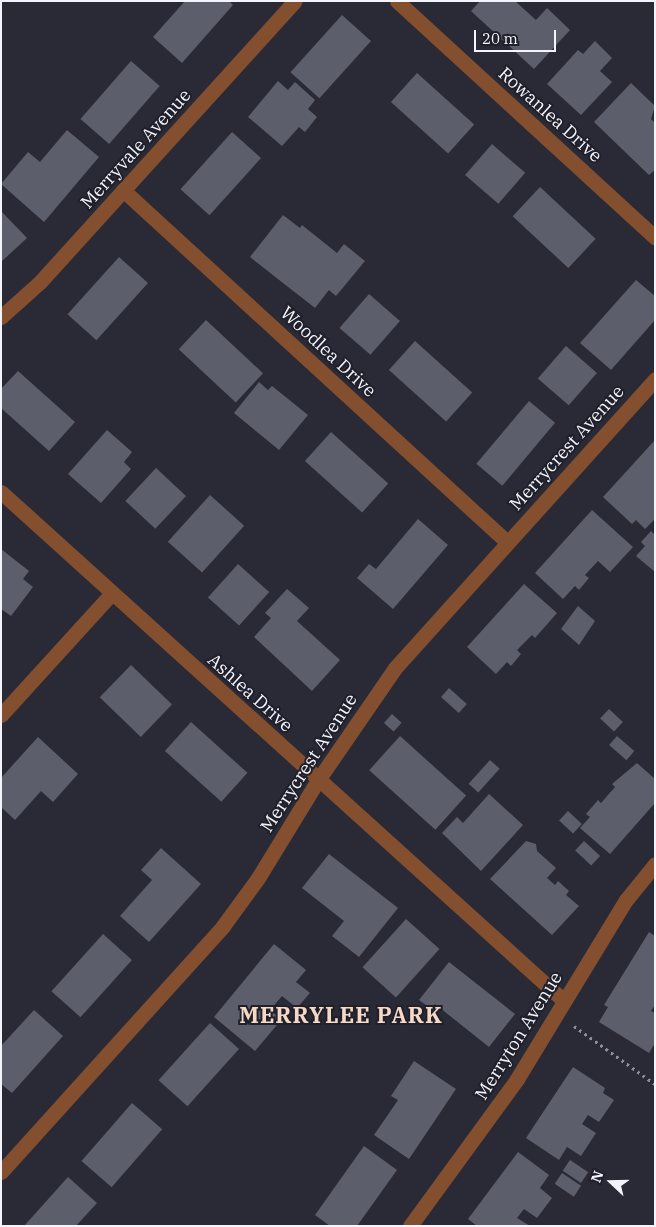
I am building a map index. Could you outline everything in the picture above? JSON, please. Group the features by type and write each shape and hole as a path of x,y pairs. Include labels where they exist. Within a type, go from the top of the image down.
{"street":[{"name":"Merryvale Avenue","path":"1,317 40,282 295,1"},
{"name":"Rowanlea Drive","path":"397,1 655,237"},
{"name":"Woodlea Drive","path":"123,190 507,542"},
{"name":"Merrycrest Avenue","path":"1,1172 223,926 258,878 318,780 395,668 655,379"},
{"name":"Ashlea Drive","path":"1,492 563,1000"},
{"path":"1,715 112,593"},
{"name":"Merryton Avenue","path":"410,1226 517,1079 563,1000 626,900 655,864"}],"path":[{"path":"555,1016 587,1033 655,1084"}],"building":[{"path":"185,1 229,1 233,5 182,63 153,37"},
{"path":"480,1 515,1 536,20 547,8 570,30 534,69 471,11"},
{"path":"342,15 371,41 319,98 290,72"},
{"path":"595,41 612,58 600,71 612,82 581,115 547,84 578,50 583,54"},
{"path":"131,61 160,86 109,144 80,119"},
{"path":"417,73 474,125 448,154 391,102"},
{"path":"278,81 288,90 295,82 315,100 308,109 317,117 305,132 299,127 282,146 248,117"},
{"path":"631,83 655,106 651,119 655,123 655,170 649,175 594,122"},
{"path":"67,130 99,157 44,222 1,184 28,152 40,162"},
{"path":"232,132 261,158 209,215 180,189"},
{"path":"492,144 525,173 498,204 465,175"},
{"path":"540,187 596,239 568,268 513,216"},
{"path":"1,211 27,238 1,262"},
{"path":"283,215 300,228 302,225 337,253 344,244 365,261 336,296 329,290 315,308 250,257"},
{"path":"119,257 148,283 96,340 67,314"},
{"path":"636,280 655,296 655,320 611,370 580,343"},
{"path":"369,294 400,321 370,355 339,328"},
{"path":"206,320 263,373 236,402 179,349"},
{"path":"415,341 472,393 446,422 389,370"},
{"path":"566,346 597,373 569,405 538,378"},
{"path":"18,371 75,422 49,451 1,408 1,389"},
{"path":"259,382 268,390 272,386 308,415 279,450 234,413"},
{"path":"529,401 555,423 502,486 476,464"},
{"path":"107,430 132,452 124,462 131,469 101,503 68,474"},
{"path":"331,432 388,484 362,513 305,461"},
{"path":"655,440 655,519 645,529 636,520 632,524 603,497"},
{"path":"156,468 186,496 155,529 125,501"},
{"path":"210,495 244,526 202,573 168,542"},
{"path":"592,510 633,547 610,572 598,561 585,575 589,578 579,590 575,586 563,599 535,573"},
{"path":"418,519 448,545 393,609 357,578 369,564 376,569"},
{"path":"651,531 655,535 655,572 636,556 645,546 641,542"},
{"path":"1,549 29,571 23,579 33,587 11,616 1,609"},
{"path":"238,564 269,592 239,626 208,597"},
{"path":"524,584 557,613 535,638 532,635 517,650 521,654 511,666 507,662 496,674 467,647"},
{"path":"287,589 309,608 297,621 340,660 312,691 254,637 271,618 265,613"},
{"path":"578,606 595,621 579,645 561,629"},
{"path":"131,665 172,705 141,737 100,697"},
{"path":"449,688 467,704 459,713 441,697"},
{"path":"609,709 623,722 614,731 600,719"},
{"path":"392,714 402,723 394,732 384,723"},
{"path":"191,722 247,773 221,802 165,751"},
{"path":"400,736 466,796 435,830 369,770"},
{"path":"617,736 634,751 626,760 609,745"},
{"path":"38,737 78,774 53,802 41,791 15,820 1,807 1,778"},
{"path":"490,760 500,769 478,792 469,784"},
{"path":"637,763 655,779 655,803 610,854 580,828 590,817 586,814 598,800 601,803 615,787 612,784"},
{"path":"489,794 523,825 481,871 442,833 457,817 463,823"},
{"path":"568,811 582,824 573,833 559,821"},
{"path":"526,841 536,844 537,851 556,868 547,878 555,885 558,881 569,891 566,895 579,906 552,935 490,879"},
{"path":"584,841 600,856 591,866 575,851"},
{"path":"161,848 201,884 149,942 120,916 152,880 141,870"},
{"path":"329,854 398,908 359,957 332,936 344,921 302,888"},
{"path":"406,919 439,949 396,997 363,967"},
{"path":"649,932 655,936 655,1005 651,1011 655,1013 655,1043 649,1053 599,1022 608,1007 604,1005"},
{"path":"103,934 132,960 80,1017 51,991"},
{"path":"274,944 306,970 296,982 310,993 297,1008 282,996 270,1010 282,1019 255,1051 214,1017"},
{"path":"449,962 515,1014 489,1047 435,1004 431,1009 419,1000"},
{"path":"34,1010 63,1036 12,1093 1,1084 1,1046"},
{"path":"210,1023 239,1049 187,1106 158,1080"},
{"path":"414,1061 456,1089 409,1159 374,1135 398,1100 391,1096"},
{"path":"573,1067 605,1088 603,1093 614,1100 599,1122 588,1115 582,1124 596,1133 581,1156 567,1147 559,1160 526,1138"},
{"path":"132,1103 162,1129 112,1187 81,1161"},
{"path":"364,1146 397,1170 357,1226 330,1226 315,1215"},
{"path":"518,1152 549,1175 540,1188 552,1198 537,1218 524,1209 517,1218 530,1226 477,1226 468,1219"},
{"path":"570,1160 588,1172 581,1183 563,1171"},
{"path":"562,1173 581,1186 574,1197 555,1184"},
{"path":"68,1177 97,1203 76,1226 24,1226"}],"district":[{"name":"MERRYLEE PARK","path":"341,1015"}]}
